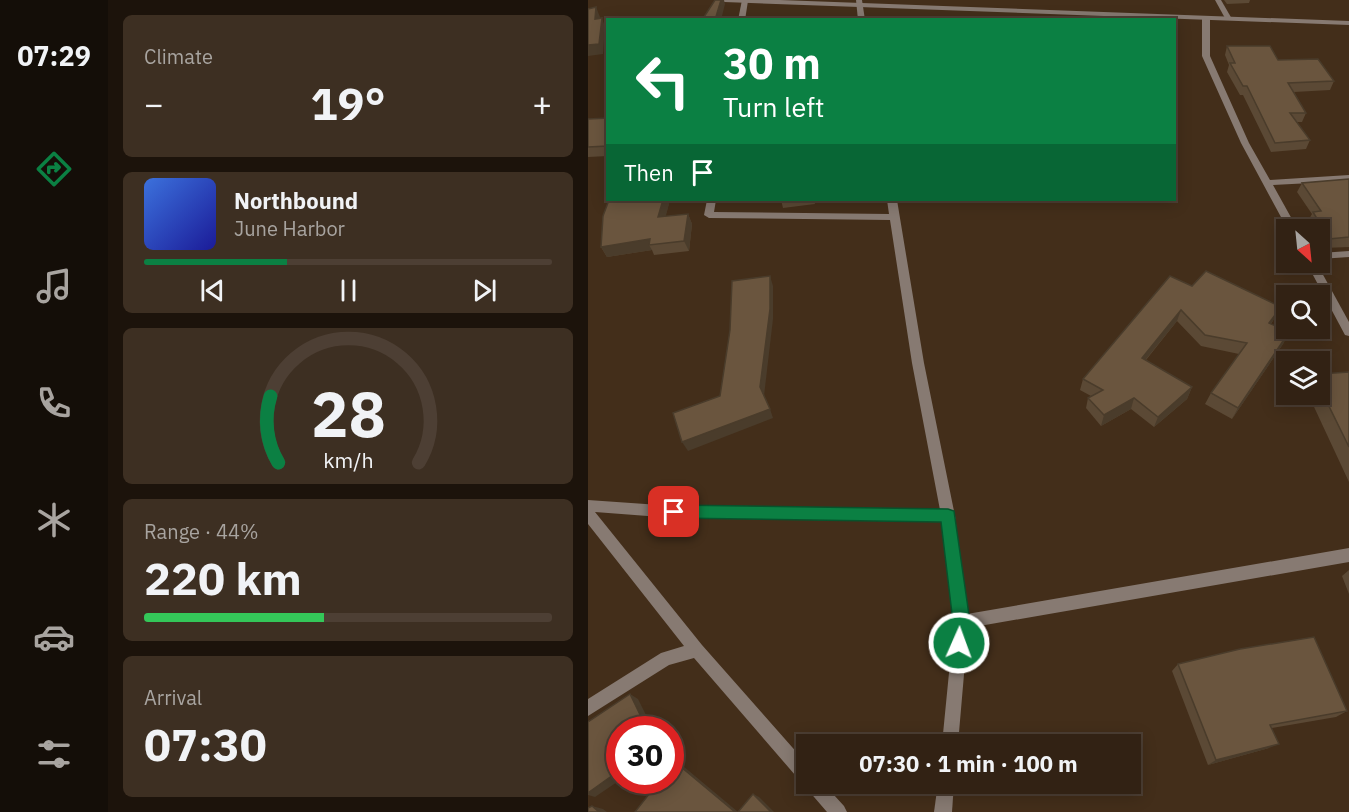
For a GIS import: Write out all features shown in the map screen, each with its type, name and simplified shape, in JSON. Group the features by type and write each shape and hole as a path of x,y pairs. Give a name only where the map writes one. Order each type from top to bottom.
{"street":[{"path":"724,0 859,3 1349,23"},
{"path":"1218,0 1228,19"},
{"path":"741,18 744,1"},
{"path":"859,3 862,18"},
{"path":"1206,18 1206,56 1245,143 1287,219"},
{"path":"1267,183 1349,178"},
{"path":"711,201 709,215 895,217"},
{"path":"892,201 918,363 948,516 961,622 951,734"},
{"path":"1330,255 1349,254"},
{"path":"1317,273 1349,332"},
{"path":"588,506 674,512 948,516"},
{"path":"588,514 697,650 796,764"},
{"path":"961,622 1349,555"},
{"path":"588,708 666,658 697,650"},
{"path":"821,794 837,812"},
{"path":"943,812 945,794"}],"building":[{"path":"715,0 721,0 716,18 703,18"},
{"path":"596,7 595,19 602,18 599,44 588,45 588,9"},
{"path":"1227,46 1270,46 1278,60 1318,59 1334,81 1288,83 1306,113 1290,113 1310,140 1275,143 1247,86 1243,86 1230,63 1235,63"},
{"path":"606,118 606,146 588,147 588,119"},
{"path":"1349,179 1349,237 1330,239 1330,219 1317,219 1313,212 1321,211 1302,183"},
{"path":"609,201 663,201 658,217 688,214 684,241 649,245 650,239 601,247 603,216"},
{"path":"1206,271 1276,305 1276,314 1269,323 1276,326 1276,339 1284,339 1238,408 1211,393 1247,343 1205,335 1181,310 1142,358 1192,387 1158,417 1134,398 1104,415 1088,398 1103,390 1083,379 1170,276 1192,286"},
{"path":"770,276 770,309 760,387 770,409 682,442 673,413 720,396 730,330 732,281"},
{"path":"1349,372 1349,447 1328,405 1330,373"},
{"path":"1314,637 1347,711 1270,725 1279,744 1216,760 1178,664 1240,649"},
{"path":"630,694 641,716 606,716 606,780 588,793 588,722"},
{"path":"684,770 735,812 635,812 649,794 684,794"},
{"path":"753,794 771,812 738,812"},
{"path":"592,806 599,812 588,812 588,808"}],"route":[{"path":"674,512 948,516 961,622 959,643"}]}
